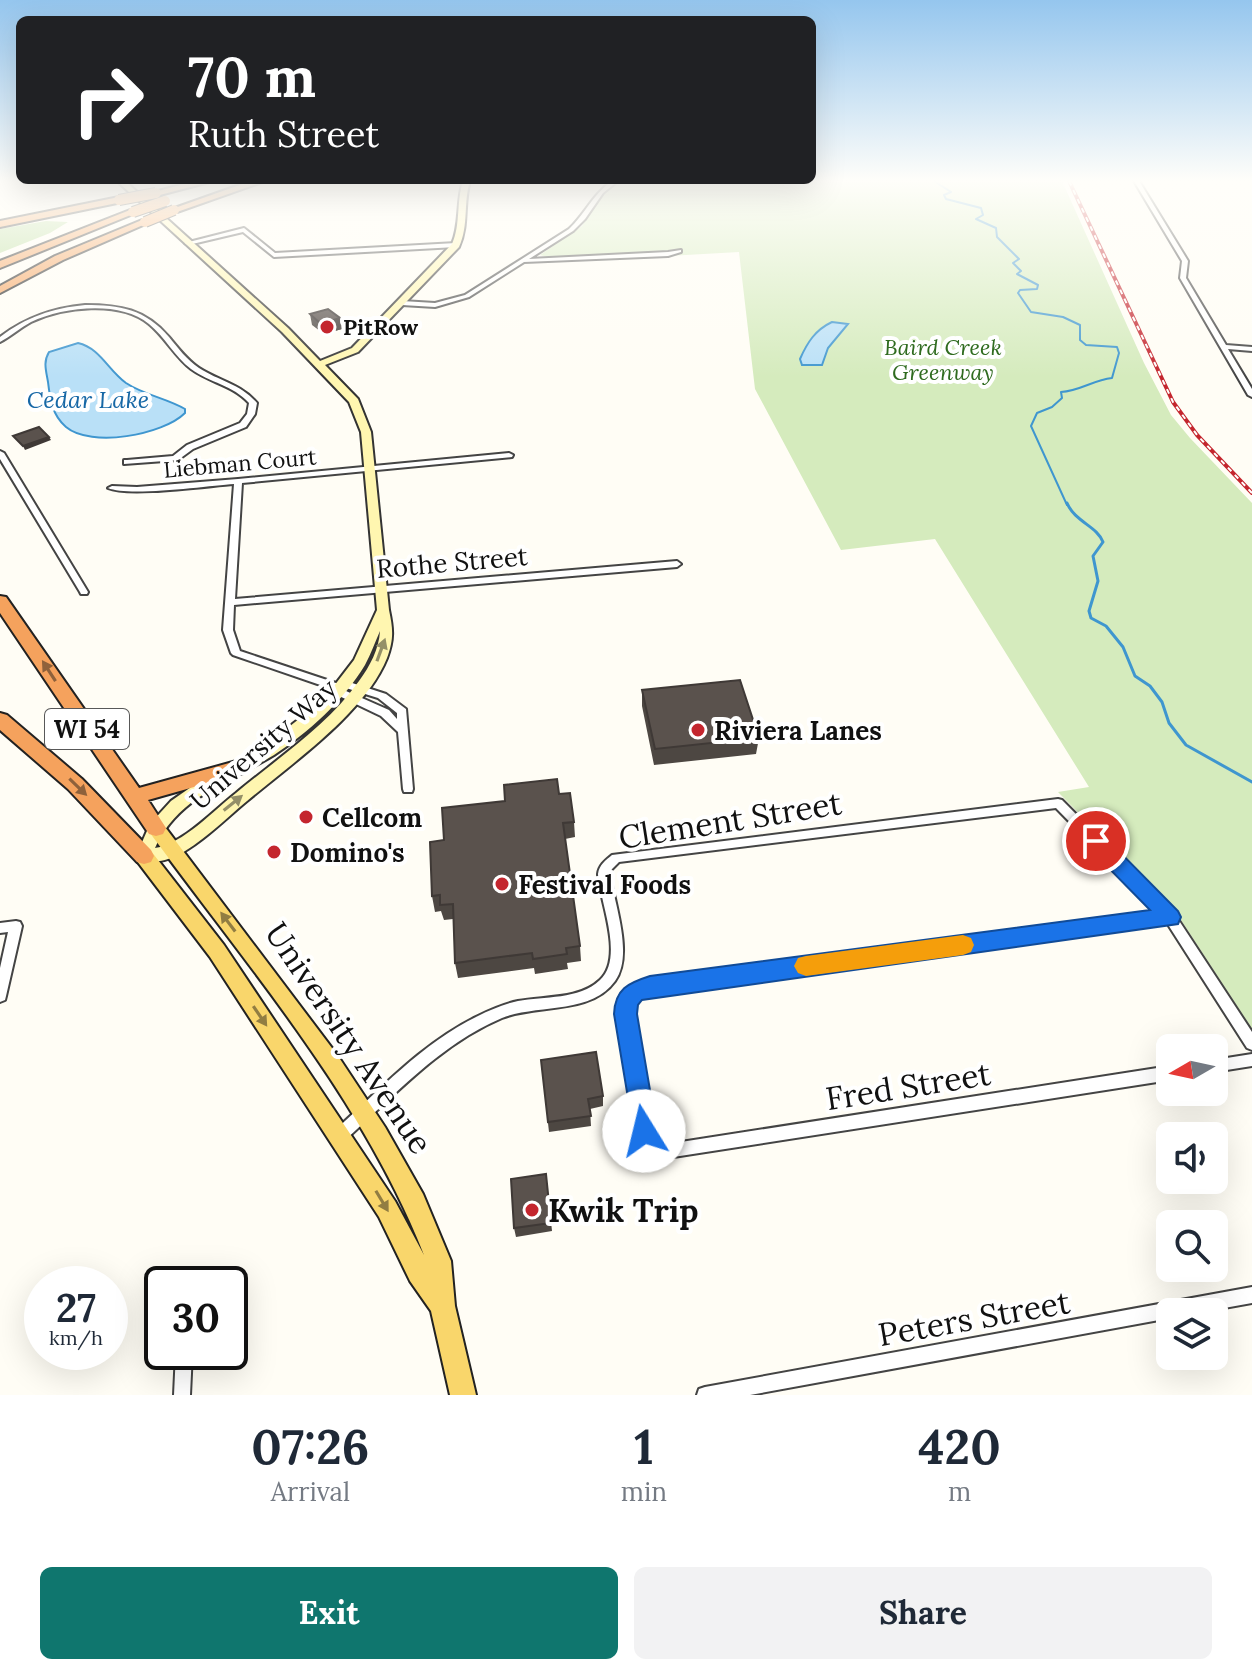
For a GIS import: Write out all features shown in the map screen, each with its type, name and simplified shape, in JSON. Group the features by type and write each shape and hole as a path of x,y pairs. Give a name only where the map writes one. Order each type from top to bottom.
{"highway":[{"path":"0,265 47,246"},
{"path":"0,281 84,246"},
{"path":"0,290 86,246"},
{"path":"0,588 12,615"},
{"name":"WI 54","path":"0,601 156,828"},
{"name":"WI 54","path":"0,720 75,784 144,856"},
{"path":"133,797 154,794 240,767"}],"main road":[{"path":"191,246 322,366 354,401 366,432 382,590"},
{"path":"322,366 364,351 381,325 455,246"},
{"name":"University Way","path":"144,856 156,828 169,812 194,792 296,732 376,664 386,636 387,618 383,610 382,590"},
{"name":"University Way","path":"144,856 172,851 310,741 348,690"},
{"name":"University Avenue","path":"156,828 274,985 403,1178 424,1222 443,1279 442,1306 463,1395"},
{"name":"University Avenue","path":"144,856 217,951 378,1195 423,1278 442,1306"}],"street":[{"path":"263,246 274,255 436,246"},
{"path":"402,303 428,305 456,301 546,246"},
{"path":"1176,246 1185,261 1183,278 1252,395"},
{"path":"524,261 679,251"},
{"path":"0,340 20,326 59,310 101,307 141,315 180,351 186,361 245,391 253,403 251,414 243,425 190,447 175,458 127,462"},
{"path":"1223,347 1252,349"},
{"path":"0,453 84,592"},
{"name":"Liebman Court","path":"112,488 238,481 509,455"},
{"path":"238,481 228,630 236,653 348,690 385,713 403,730 408,789"},
{"name":"Rothe Street","path":"231,602 677,564"},
{"name":"Clement Street","path":"339,1136 463,1029 514,1008 584,996 604,986 617,960 604,877 607,866 616,858 1058,803 1170,917"},
{"path":"1170,917 1252,1044"},
{"name":"Fred Street","path":"1156,1075 675,1151 655,1146 644,1131 626,1004 630,996 650,986 1170,917"},
{"path":"0,928 16,926 0,996"},
{"path":"1228,1064 1252,1060"},
{"name":"Peters Street","path":"705,1395 1252,1295"},
{"path":"182,1395 183,1370"}],"green space":[{"path":"0,246 17,246 0,253"},
{"name":"Baird Creek Greenway","path":"553,246 1091,246 1171,415 1252,503 1252,1029 1177,914 1058,792 1089,787 935,539 841,550 755,389 739,252 552,258 540,255"}],"water":[{"path":"832,322 848,324 828,348 822,365 802,365 800,359 809,342"},
{"name":"Cedar Lake","path":"78,343 98,354 126,383 178,405 185,409 185,413 161,427 127,436 92,437 66,427 52,406 47,356 49,352"}],"building":[{"path":"328,309 340,318 321,324 310,314"},
{"path":"39,427 49,437 23,446 13,436"},
{"name":"Riviera Lanes","path":"740,680 759,738 655,749 642,690"},
{"name":"Festival Foods","path":"557,779 559,794 570,793 574,822 563,823 580,946 566,948 567,954 533,959 532,953 455,963 453,904 440,905 440,895 432,896 430,842 444,840 442,808 505,801 504,785"},
{"name":"Kwik Trip","path":"596,1052 603,1096 588,1099 591,1116 548,1122 541,1060"},
{"name":"Kwik Trip","path":"546,1174 551,1223 514,1228 511,1179"}],"waterway":[{"path":"1006,246 1019,259 1013,263 1021,271 1017,274 1038,285 1037,289 1020,290 1018,293 1031,312 1063,317 1080,325 1080,340 1086,345 1117,347 1119,353 1112,378 1061,392 1062,398 1052,407 1037,413 1031,426 1067,505"},
{"path":"1067,503 1103,542 1093,556 1098,581 1089,611 1091,618 1106,626 1123,647 1135,676 1150,686 1162,702 1169,723 1186,745 1252,782"}],"railway":[{"path":"1100,246 1173,402 1197,435 1252,493"}],"slow traffic":[{"path":"806,966 963,945"}],"place":[{"name":"PitRow","path":"327,327"},
{"name":"Riviera Lanes","path":"698,730"},
{"name":"Cellcom","path":"306,817"},
{"name":"Domino's","path":"274,852"},
{"name":"Festival Foods","path":"502,884"},
{"name":"Kwik Trip","path":"532,1210"}],"route":[{"path":"644,1131 626,1014 626,1002 634,992 650,986 1170,917 1096,841"}]}
